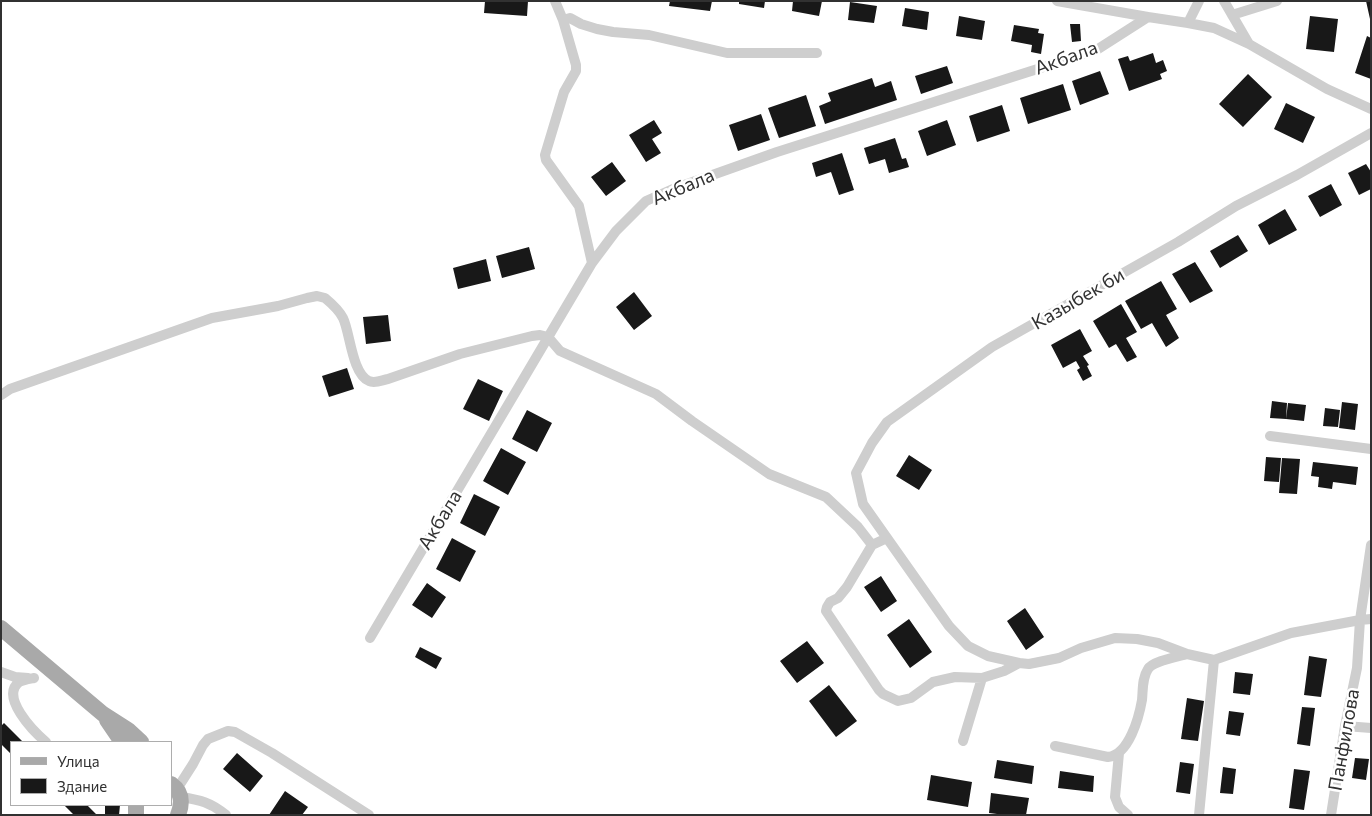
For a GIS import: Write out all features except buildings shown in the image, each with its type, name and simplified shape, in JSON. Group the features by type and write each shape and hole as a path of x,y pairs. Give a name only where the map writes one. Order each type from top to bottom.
{"main road":[{"path":"1,628 103,714 128,730 140,741"},
{"path":"103,714 121,741"},
{"path":"175,787 181,806 178,815"}],"street":[{"path":"555,1 563,20 576,71 564,92 545,155 546,160 579,206 592,263"},
{"path":"1057,1 1188,22 1214,28 1249,44 1328,89 1371,109"},
{"path":"1188,22 1199,1"},
{"path":"1224,1 1249,44"},
{"path":"1232,15 1277,1"},
{"name":"Акбала","path":"370,638 592,263 616,231 646,201 701,178 777,152 1098,49 1148,17"},
{"path":"563,20 570,18 597,29 649,35 727,53 817,52"},
{"name":"Казыбек би","path":"1018,663 988,656 968,646 949,626 863,504 856,473 872,443 887,422 992,347 1178,242 1236,206 1297,175 1371,133"},
{"path":"1,395 10,389 212,318 278,306 317,296 330,302 343,318 352,353 361,373 370,382 388,379 460,354 532,336 548,337 560,351 656,394 769,474 826,497 858,527 872,545"},
{"path":"1270,436 1371,449"},
{"path":"887,538 872,545 847,587 838,598 830,602 826,611 879,690 898,701 911,698 933,682 955,677 982,678 1004,671 1018,663 1029,664 1059,658 1081,648 1115,638 1158,643 1187,654 1214,660 1291,633 1366,620"},
{"name":"Панфилова","path":"1331,815 1366,620 1370,552"},
{"path":"1055,746 1108,757 1114,756 1126,744 1132,734 1142,700 1142,686 1147,670 1152,665 1187,654"},
{"path":"1199,815 1214,660"},
{"path":"45,741 21,721 8,701 14,685 20,681 34,678 47,667"},
{"path":"1,672 14,677 34,678"},
{"path":"963,741 982,678"},
{"path":"1346,726 1371,728"},
{"path":"226,815 211,804 175,787 193,764 208,739 228,731 235,732 272,753 369,815"},
{"path":"1118,753 1115,797 1119,807 1128,815"}]}
